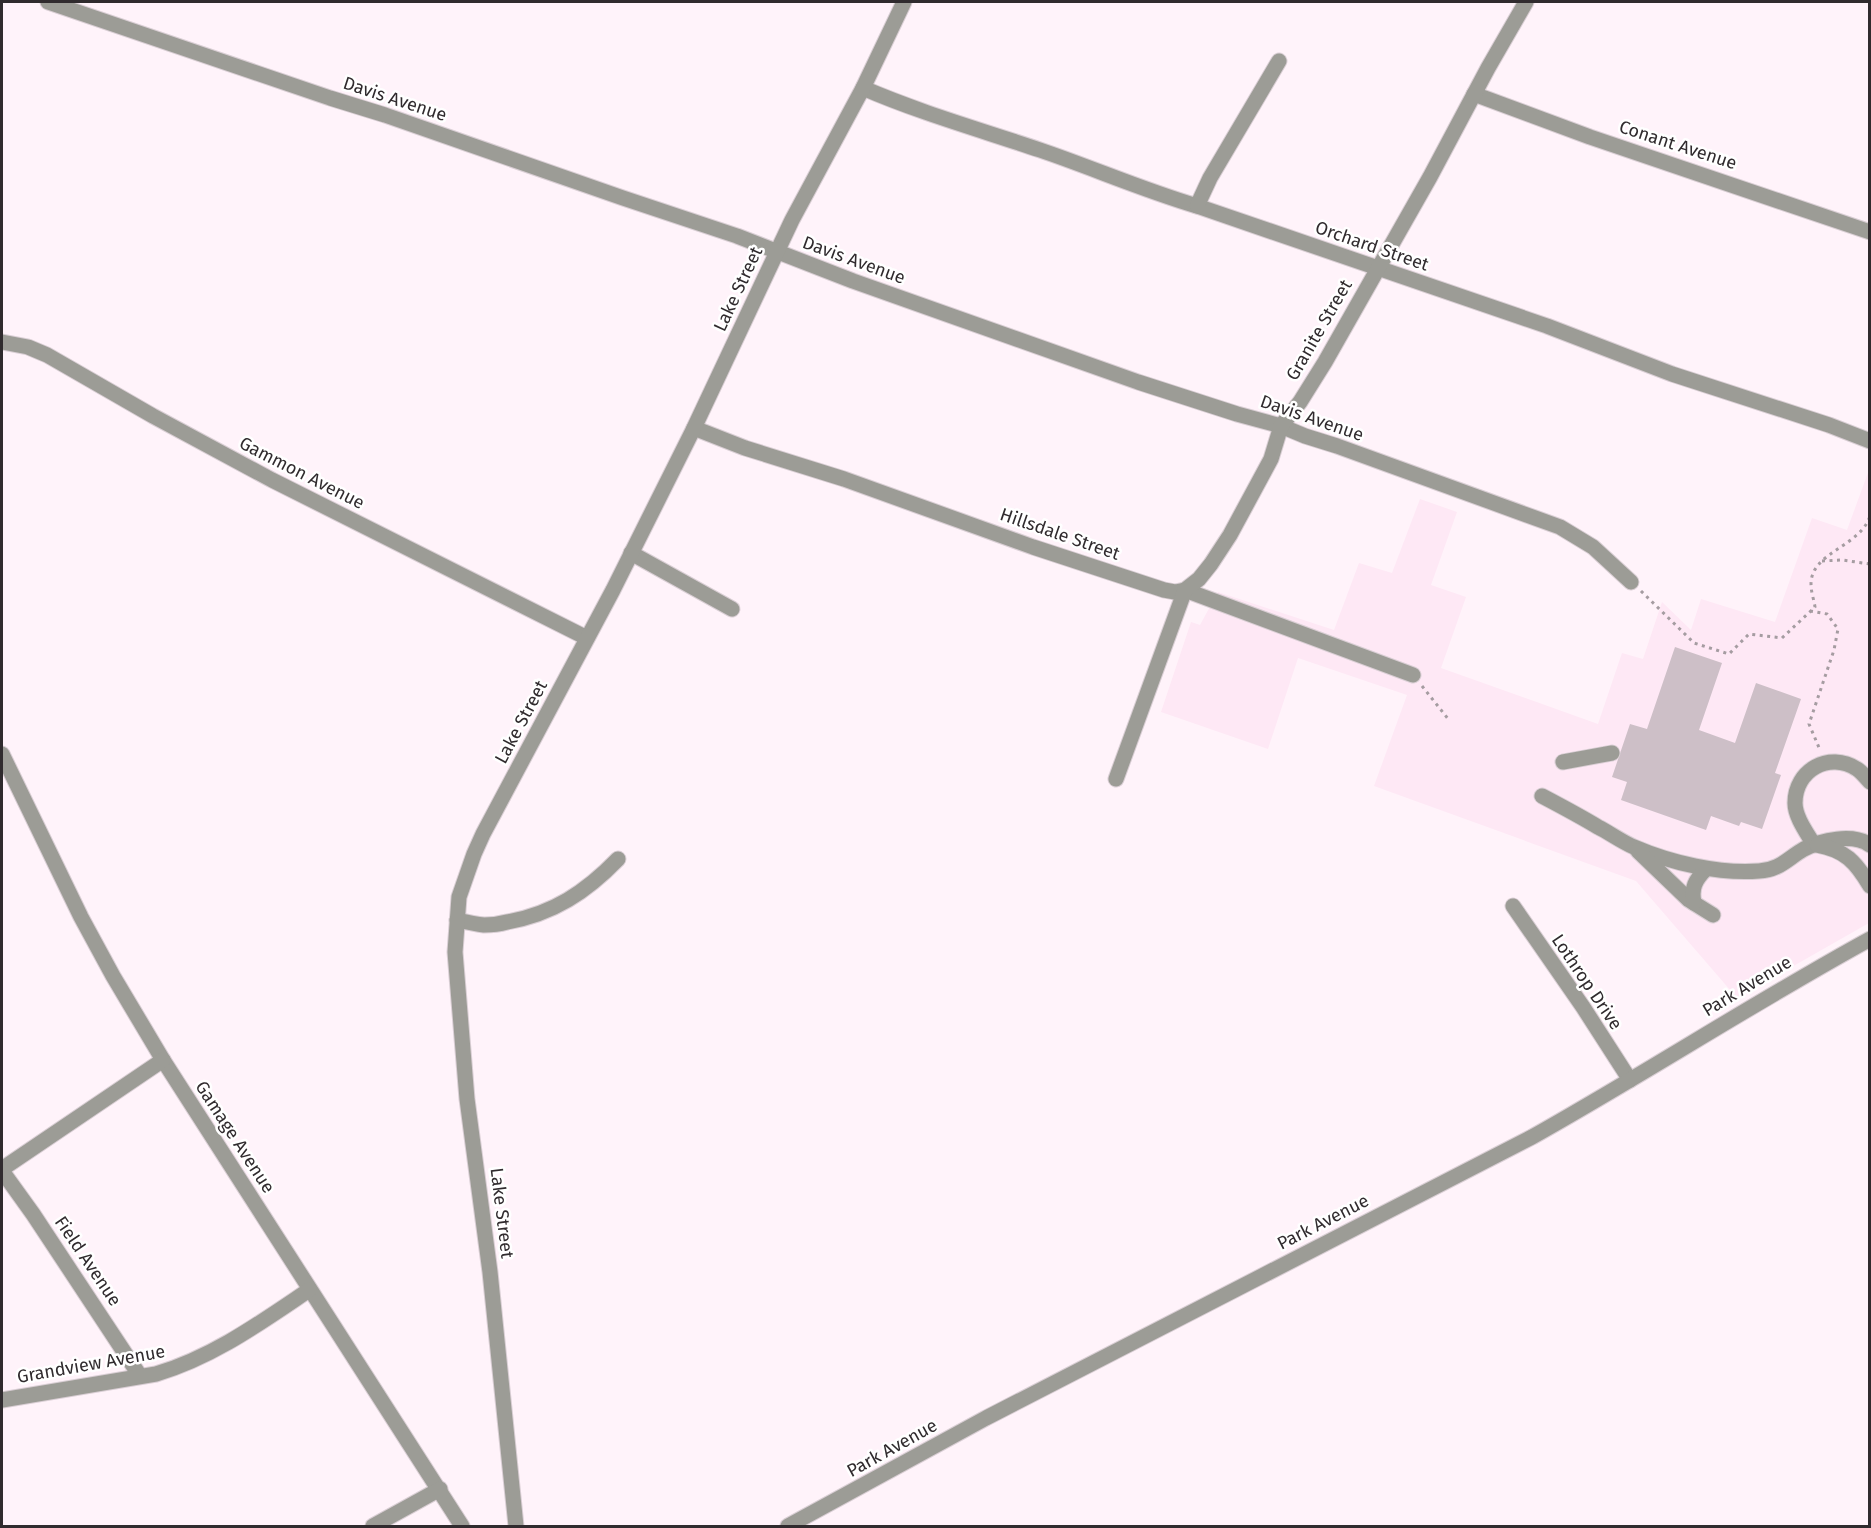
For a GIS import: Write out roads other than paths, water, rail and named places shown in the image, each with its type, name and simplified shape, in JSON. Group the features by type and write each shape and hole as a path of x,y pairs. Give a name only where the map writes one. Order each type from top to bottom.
{"street":[{"name":"Davis Avenue","path":"48,2 737,236 777,253 1138,382 1281,426 1560,526 1593,547 1631,582"},
{"name":"Lake Street","path":"516,1527 490,1272 465,1077 457,990 455,952 459,897 474,854 632,553 806,191 863,88 904,2"},
{"name":"Granite Street","path":"1116,779 1185,590 1190,588 1211,564 1230,535 1271,459 1281,426 1312,382 1430,177 1526,2"},
{"path":"1197,206 1210,178 1279,61"},
{"name":"Orchard Street","path":"863,88 940,118 1378,267 1547,326 1672,374 1828,425 1869,441"},
{"name":"Conant Avenue","path":"1474,94 1869,231"},
{"name":"Gammon Avenue","path":"2,342 28,347 46,356 272,480 587,638"},
{"name":"Hillsdale Street","path":"694,428 746,448 864,486 1164,590 1174,592 1185,590 1413,675"},
{"path":"632,553 732,609"},
{"path":"1563,762 1612,753"},
{"name":"Gamage Avenue","path":"2,754 81,917 113,976 163,1060 462,1527"},
{"path":"1869,782 1860,770 1844,762 1825,762 1809,771 1797,785 1794,805 1814,845 1831,848 1848,856 1869,886"},
{"path":"1542,796 1634,847 1706,869 1760,871 1777,867 1803,850 1822,842 1868,838"},
{"path":"1634,847 1694,903 1713,915"},
{"path":"457,920 492,925 522,920 545,912 563,904 603,875 618,859"},
{"path":"1694,903 1692,894 1695,880 1706,869"},
{"name":"Lothrop Drive","path":"1513,906 1630,1080"},
{"name":"Park Avenue","path":"788,1527 986,1418 1532,1137 1805,974 1869,939"},
{"path":"2,1170 163,1060"},
{"name":"Field Avenue","path":"2,1170 140,1376"},
{"name":"Grandview Avenue","path":"2,1400 156,1374 180,1367 220,1349 309,1290"},
{"path":"373,1527 440,1490"}]}
